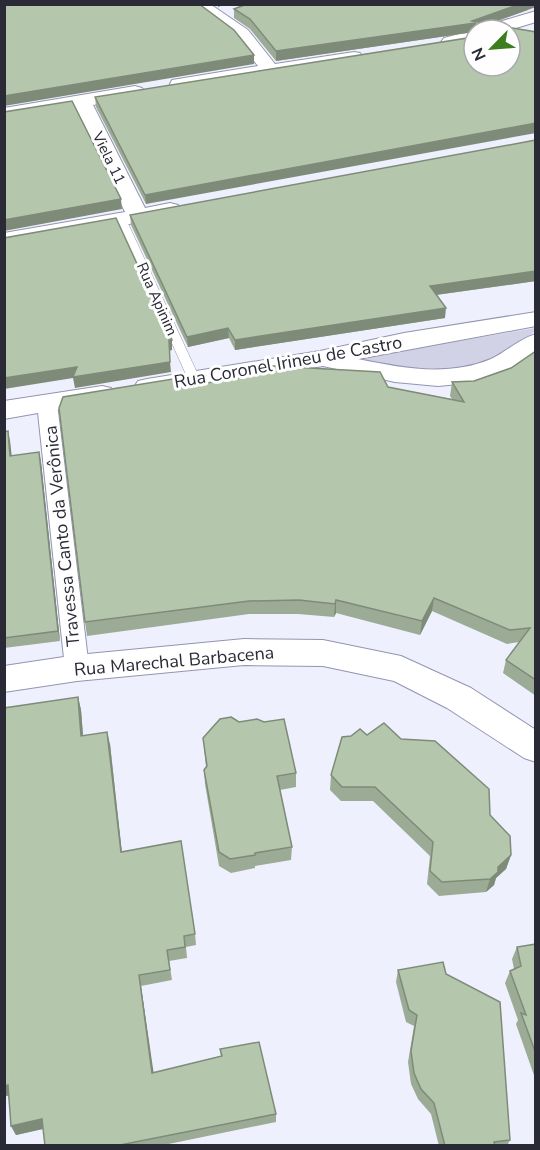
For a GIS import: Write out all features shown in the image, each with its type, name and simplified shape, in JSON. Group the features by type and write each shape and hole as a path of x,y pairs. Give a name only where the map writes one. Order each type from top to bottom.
{"street":[{"path":"198,4 242,34 270,69"},
{"path":"217,16 240,8"},
{"path":"429,45 462,40"},
{"path":"4,114 373,54"},
{"name":"Viela 11","path":"81,101 129,217"},
{"path":"4,240 185,207"},
{"name":"Rua Coronel Irineu de Castro","path":"4,410 320,359 404,341 536,319"},
{"path":"320,359 411,378 443,378 473,374 500,365 536,342"},
{"name":"Travessa Canto da Verônica","path":"47,403 77,668"},
{"name":"Rua Marechal Barbacena","path":"4,679 77,668 244,652 323,653 401,669 459,698 536,748"}],"lane":[{"name":"Rua Apinim","path":"129,217 194,379"}],"shaded area":[{"path":"535,328 535,331 511,349 488,361 467,368 425,371 349,359"}],"building":[{"path":"4,4 199,4 234,30 254,55 4,96"},
{"path":"247,4 520,4 480,18 462,18 462,25 276,51 250,19 234,9"},
{"path":"522,30 536,32 536,123 145,195 95,97 462,39 462,78 522,78"},
{"path":"72,101 121,199 4,220 4,112"},
{"path":"536,140 536,271 430,286 446,308 235,340 228,328 187,337 130,215"},
{"path":"116,218 172,340 169,340 170,362 73,377 77,367 4,378 4,238"},
{"path":"536,351 536,680 506,660 530,628 510,630 434,598 422,621 336,600 335,604 299,600 249,601 85,622 59,408 63,397 185,377 189,386 255,375 251,366 257,365 380,372 388,387 464,402 452,382 474,381 511,368"},
{"path":"8,431 10,456 39,452 58,631 4,638 4,432"},
{"path":"78,697 81,736 107,732 121,852 181,841 195,934 184,936 185,947 167,950 170,970 139,975 152,1073 222,1056 220,1049 259,1042 276,1114 115,1146 45,1146 42,1119 11,1126 8,1085 4,1086 4,708"},
{"path":"231,717 239,722 284,719 296,773 277,776 292,847 230,859 219,852 204,770 207,766 203,738 220,719"},
{"path":"384,723 401,739 435,741 489,789 490,815 510,836 511,855 498,867 498,872 490,879 442,882 430,871 433,842 375,787 342,787 331,775 342,737 351,736 360,729 367,735"},
{"path":"536,944 536,1054 521,1013 526,1015 510,971 521,966 517,947"},
{"path":"443,962 446,974 500,1002 510,1140 494,1142 495,1146 445,1146 434,1103 421,1089 414,1073 411,1051 417,1015 409,1010 398,970"}]}
